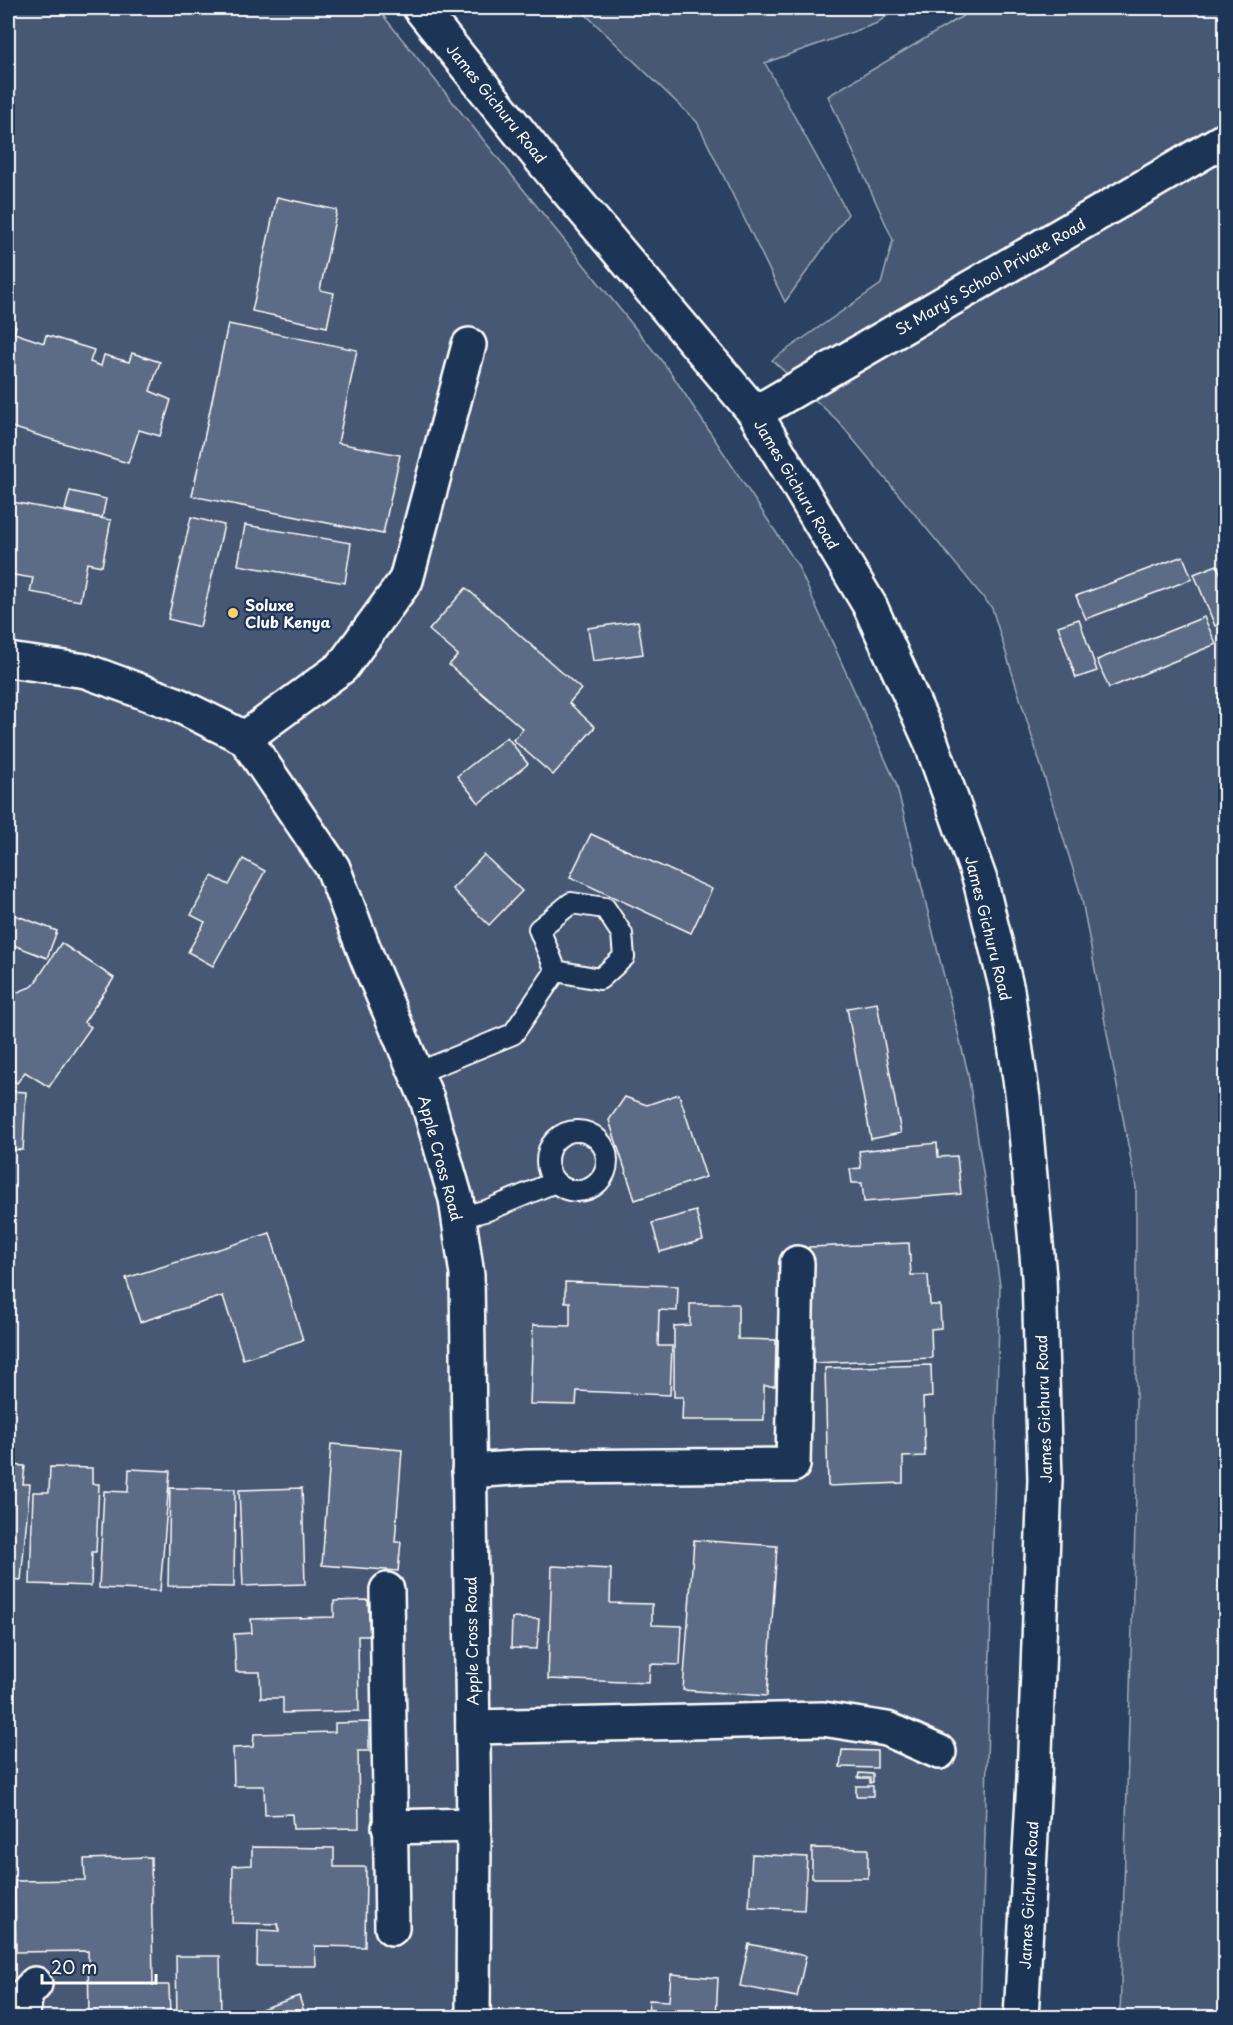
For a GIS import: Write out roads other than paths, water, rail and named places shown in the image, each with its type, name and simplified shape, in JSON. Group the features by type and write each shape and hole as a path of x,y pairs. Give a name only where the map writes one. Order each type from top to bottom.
{"street":[{"name":"James Gichuru Road","path":"420,8 540,158 755,413 870,606 931,742 980,880 1007,990 1023,1099 1039,1278 1045,1479 1034,1779 1021,2018"},
{"name":"St Mary's School Private Road","path":"755,413 1226,139"},
{"path":"245,738 342,666 406,580 469,345"},
{"name":"Apple Cross Road","path":"8,660 86,671 176,704 245,738 333,868 368,960 427,1099 456,1199 468,1275 474,1825 472,2018"},
{"path":"469,1470 528,1467 793,1465 797,1263"},
{"path":"387,1590 389,1827 393,1928"},
{"path":"472,1727 823,1719 887,1729 939,1752"},
{"path":"389,1827 474,1825"},
{"path":"22,2018 26,1994 35,1984"}],"lane":[{"path":"571,903 605,908 622,934 624,957 600,979 555,971 539,929 571,903"},
{"path":"417,1073 513,1034 555,971"},
{"path":"458,1218 488,1210 555,1182"}],"place":[{"name":"Soluxe Club Kenya","path":"233,613"}]}
